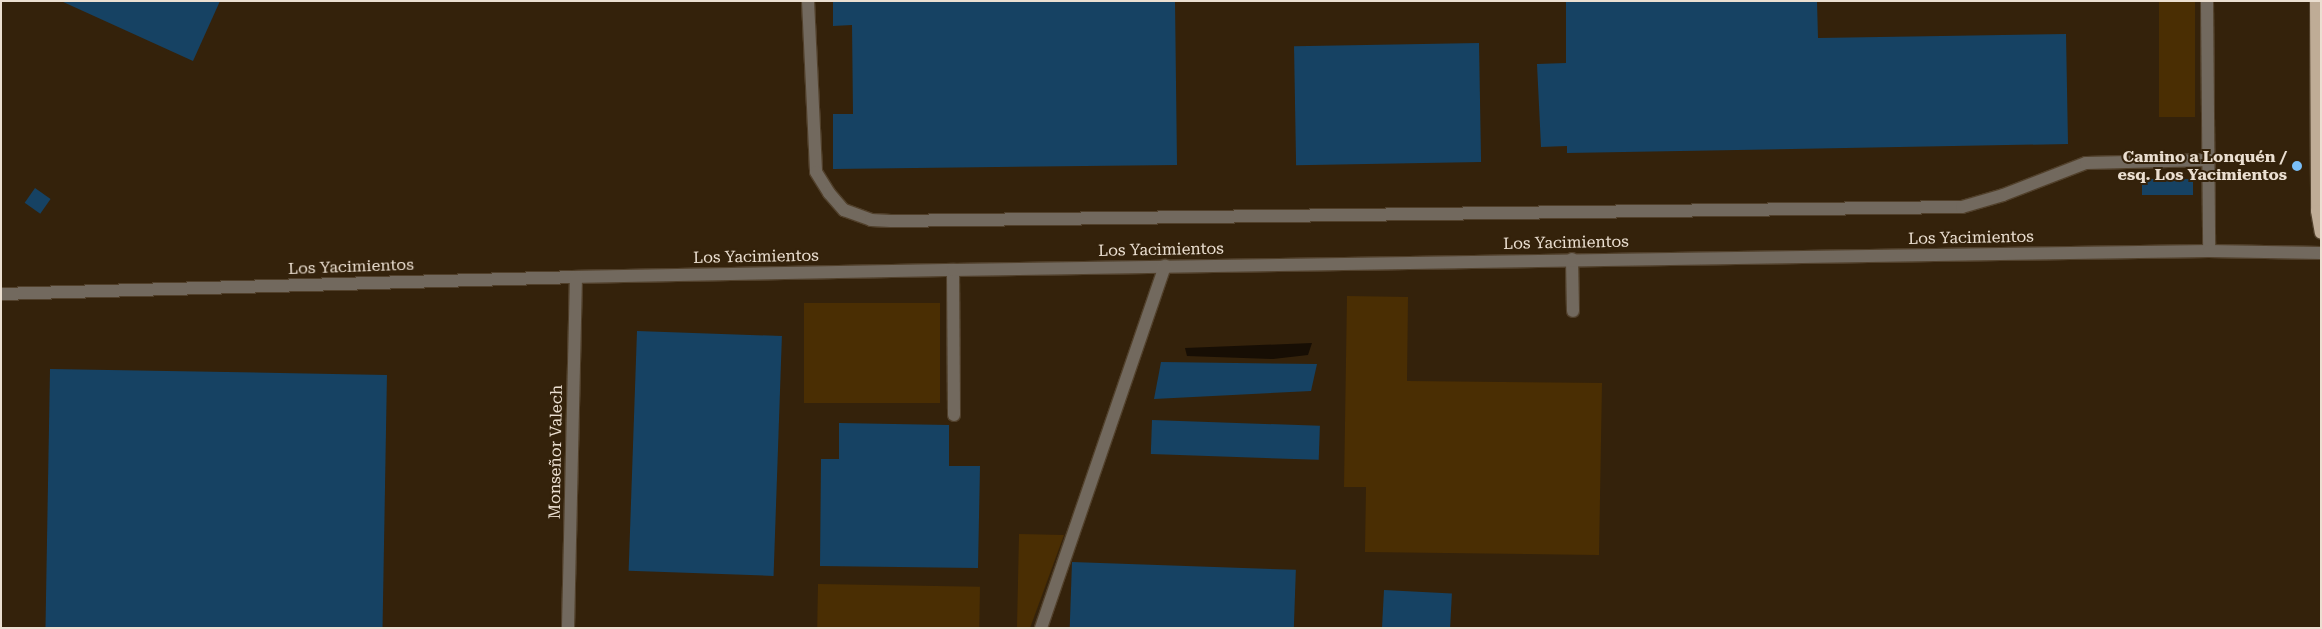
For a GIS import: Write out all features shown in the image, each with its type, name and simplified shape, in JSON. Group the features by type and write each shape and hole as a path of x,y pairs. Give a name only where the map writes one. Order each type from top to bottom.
{"main road":[{"path":"2316,1 2318,93 2316,211 2321,233"}],"street":[{"path":"808,1 816,172 829,193 844,210 871,220 1962,207 2003,195 2086,163 2210,160"},
{"path":"2207,1 2210,160 2209,251"},
{"name":"Los Yacimientos","path":"1,294 576,277 1165,266 2209,251 2321,253"},
{"path":"1572,259 1573,311"},
{"path":"1041,628 1165,266"},
{"path":"953,270 954,415"},
{"name":"Monseñor Valech","path":"568,628 576,277"}],"shaded area":[{"path":"2159,1 2195,1 2195,117 2159,117"},
{"path":"1347,296 1408,297 1407,381 1602,383 1599,555 1365,552 1366,487 1344,487"},
{"path":"804,303 940,303 940,403 804,403"},
{"path":"1312,343 1308,355 1273,359 1187,356 1185,348"},
{"path":"1019,534 1064,535 1030,628 1017,628"},
{"path":"818,584 980,587 979,628 817,628"}],"building":[{"path":"61,1 220,1 193,61"},
{"path":"833,1 1175,1 1177,165 833,169 833,114 853,114 852,25 833,26"},
{"path":"1566,1 1817,1 1818,38 2066,34 2068,144 1567,153 1567,146 1541,147 1537,64 1566,63"},
{"path":"1479,43 1481,162 1296,165 1294,46"},
{"path":"2142,179 2193,179 2193,195 2142,195"},
{"path":"35,188 51,199 40,214 25,203"},
{"path":"637,331 782,336 774,576 629,571"},
{"path":"1161,362 1317,364 1311,391 1154,399"},
{"path":"50,369 387,375 383,628 45,628"},
{"path":"1152,420 1320,426 1319,460 1151,454"},
{"path":"839,423 949,425 949,466 980,466 978,568 820,566 821,459 839,459"},
{"path":"1072,562 1296,570 1294,628 1070,628"},
{"path":"1384,590 1452,594 1450,628 1382,628"}],"place":[{"name":"Camino a Lonquén / esq. Los Yacimientos","path":"2297,166"}]}
